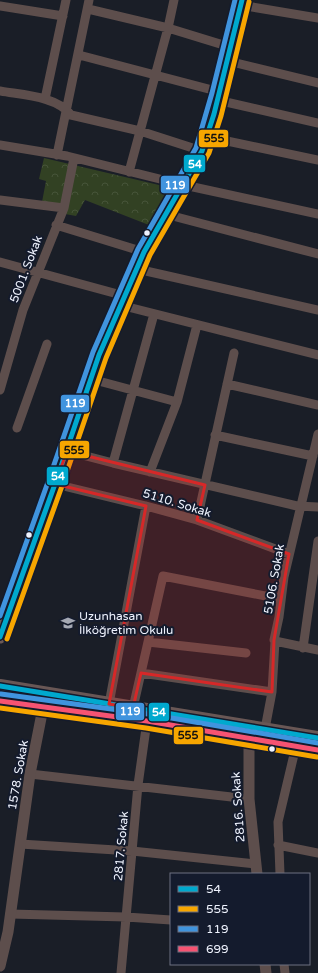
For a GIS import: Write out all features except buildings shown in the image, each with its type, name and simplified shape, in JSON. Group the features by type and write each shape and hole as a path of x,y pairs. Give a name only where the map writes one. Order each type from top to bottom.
{"main road":[{"path":"0,638 67,451 99,355 144,252 165,214 184,185 202,151 208,136 228,61 241,2"},
{"path":"0,686 265,729 318,750"},
{"path":"0,701 147,721 249,738 295,740 318,738"}],"street":[{"path":"45,99 66,0"},
{"path":"129,172 168,28 174,0"},
{"path":"241,2 318,18"},
{"path":"58,155 88,4 230,47"},
{"path":"0,6 63,16"},
{"path":"79,55 155,75 219,96 318,123"},
{"path":"228,61 318,83"},
{"path":"0,91 45,99 67,110 71,115 140,131 202,151"},
{"path":"208,136 318,160"},
{"path":"0,145 74,158 184,185 318,214"},
{"name":"5001. Sokak","path":"0,390 23,310 64,208 74,158"},
{"path":"0,200 64,208"},
{"path":"165,214 318,254"},
{"path":"56,226 144,252"},
{"path":"0,262 38,272 122,300 154,314 318,355"},
{"path":"137,268 318,310"},
{"path":"113,464 154,314"},
{"path":"150,472 177,402 197,325"},
{"path":"17,428 47,344"},
{"path":"197,520 234,354"},
{"path":"91,379 177,402"},
{"path":"227,384 318,405"},
{"name":"5106. Sokak","path":"265,729 272,692 274,640 279,617 284,577 318,434"},
{"path":"215,435 313,456"},
{"path":"67,451 113,464 297,506 318,506"},
{"name":"5110. Sokak","path":"55,484 197,520 289,554"},
{"path":"109,704 146,506"},
{"path":"303,648 318,542"},
{"path":"133,708 163,576 281,599"},
{"path":"148,642 246,653"},
{"path":"275,642 318,650"},
{"path":"141,673 272,692"},
{"name":"1578. Sokak","path":"0,966 10,914 30,774 43,708"},
{"name":"2817. Sokak","path":"121,973 138,785 147,721"},
{"name":"2816. Sokak","path":"249,738 249,799 257,869"},
{"path":"280,873 278,822 295,740"},
{"path":"30,774 138,785 249,799"},
{"path":"20,844 132,851 257,869"},
{"path":"278,845 318,853"},
{"path":"10,914 126,917 170,920"}],"highlighted area":[{"path":"67,451 205,485 197,520 289,554 274,640 272,692 141,673 133,708 109,704 146,506 55,484"}],"green space":[{"path":"44,158 176,189 154,227 85,200 76,216 65,214 42,202 46,181 39,179"}],"transit line":[{"name":"119","path":"0,616 93,352 138,249 196,148 212,93 235,0"},
{"name":"54","path":"0,637 55,484 99,355 144,252 202,151 214,114 242,0"},
{"name":"555","path":"7,639 106,358 150,255 209,153 221,116 249,2"},
{"name":"54","path":"0,686 318,738"},
{"name":"119","path":"1,694 148,714 318,743"},
{"name":"699","path":"0,701 147,721 318,750"},
{"name":"555","path":"0,708 146,728 317,757"}],"place":[{"name":"Uzunhasan İlköğretim Okulu","path":"68,623"}]}
